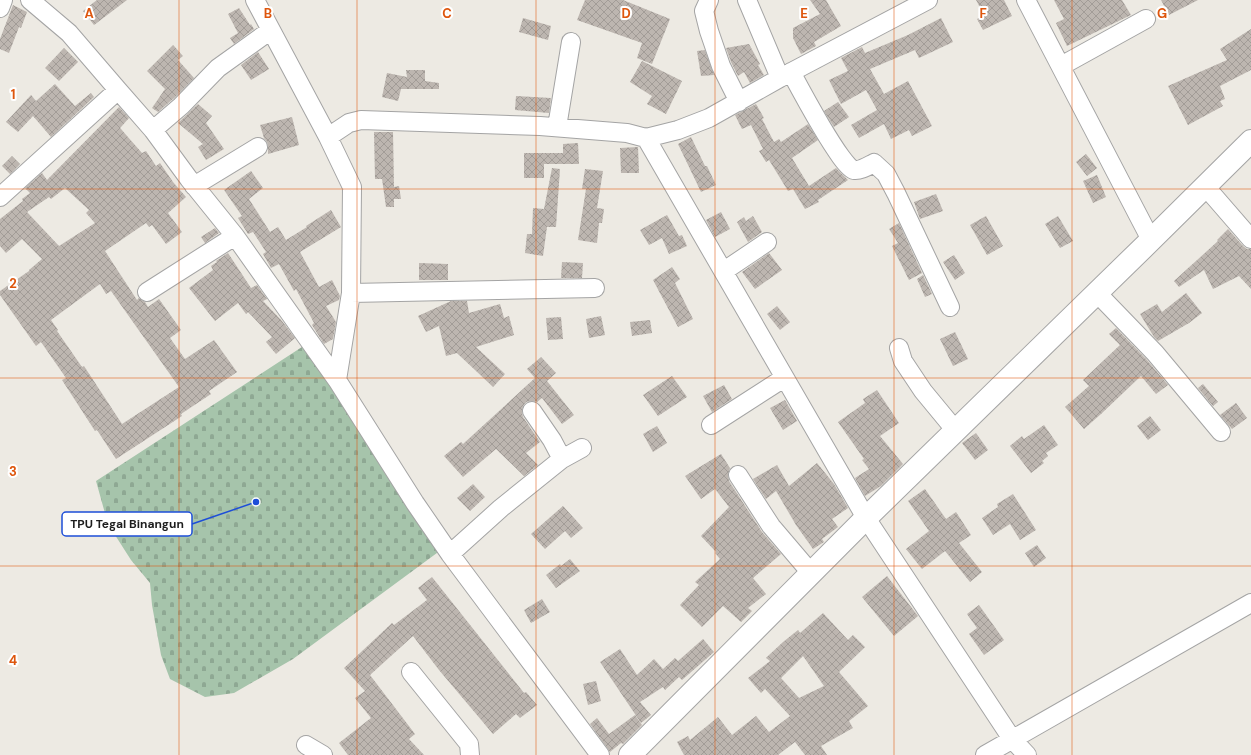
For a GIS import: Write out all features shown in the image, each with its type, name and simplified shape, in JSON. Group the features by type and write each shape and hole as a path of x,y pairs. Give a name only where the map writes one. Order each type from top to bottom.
{"street":[{"path":"0,8 3,0"},
{"path":"30,0 69,33 153,130 194,186 235,236 337,380 415,503 450,554 600,755"},
{"path":"254,0 328,137 352,187 351,294 337,380"},
{"path":"709,0 704,11 709,31 721,66 739,102"},
{"path":"747,0 786,75 848,167 854,170 874,163 886,174 950,307"},
{"path":"328,137 349,123 361,120 557,127 627,133 646,138 678,130 709,118 786,75 903,6 928,0"},
{"path":"1026,0 1152,240"},
{"path":"1061,66 1146,19"},
{"path":"153,130 181,106 218,68 271,30"},
{"path":"557,127 570,42"},
{"path":"0,197 118,90"},
{"path":"646,138 866,518 1012,739 1026,755"},
{"path":"630,755 866,518 1152,240 1251,141"},
{"path":"194,186 258,147"},
{"path":"1205,186 1251,239"},
{"path":"147,292 235,236"},
{"path":"724,271 767,242"},
{"path":"351,294 595,288"},
{"path":"1097,293 1155,353 1221,432"},
{"path":"899,348 903,361 923,391 956,431"},
{"path":"711,425 784,378"},
{"path":"532,411 552,440 562,459"},
{"path":"450,554 501,508 562,459 582,448"},
{"path":"738,475 770,526 811,573"},
{"path":"985,755 1251,603"},
{"path":"411,672 469,744 470,755"},
{"path":"306,744 323,755"}],"green space":[{"path":"305,345 441,550 293,659 234,693 205,697 170,679 161,655 152,605 150,583 131,560 108,524 96,481"}],"building":[{"path":"97,0 127,0 94,25 83,11"},
{"path":"585,0 623,0 670,19 652,64 637,58 642,43 577,20"},
{"path":"810,0 826,0 841,26 814,42 816,46 801,54 793,38 793,28 820,14"},
{"path":"976,0 1004,0 1012,16 983,30 977,19 984,15"},
{"path":"1054,0 1122,0 1131,15 1067,46 1056,23 1064,19"},
{"path":"1161,0 1198,0 1169,15"},
{"path":"13,5 27,12 21,28 19,27 9,53 0,49 0,39"},
{"path":"239,8 254,29 234,44 230,38 238,33 228,14"},
{"path":"523,18 551,26 548,40 519,32"},
{"path":"941,18 953,42 919,58 915,50 870,69 884,94 908,81 932,126 912,136 909,130 891,139 884,124 859,138 851,125 877,110 866,90 841,104 829,80 848,71 841,58 862,47 865,53 908,35"},
{"path":"1251,29 1251,70 1220,86 1225,99 1220,101 1223,106 1188,125 1168,86 1227,60 1220,49"},
{"path":"749,44 764,75 750,83 744,72 738,76 726,48"},
{"path":"173,45 183,56 178,60 194,78 158,112 152,108 165,89 147,71"},
{"path":"64,48 78,62 59,81 45,68"},
{"path":"705,50 714,75 701,76 697,51"},
{"path":"258,52 269,69 251,80 241,65"},
{"path":"642,61 682,81 666,114 647,104 652,96 630,82"},
{"path":"406,70 425,70 425,81 439,83 439,89 401,89 398,101 382,97 387,73 407,77"},
{"path":"55,84 75,106 91,93 94,97 51,137 33,116 18,132 6,122 31,95 36,101"},
{"path":"516,96 551,98 549,113 515,110"},
{"path":"838,102 849,117 834,127 824,111"},
{"path":"198,104 212,116 206,123 224,149 206,160 198,147 203,144 178,123"},
{"path":"756,104 764,118 762,119 774,142 779,139 781,142 808,124 818,140 792,158 809,186 836,168 848,180 818,200 819,202 805,209 793,189 788,191 769,160 766,162 759,151 763,149 751,125 742,129 735,115"},
{"path":"119,107 129,118 120,128 142,153 146,151 156,166 160,163 173,182 186,197 168,213 182,232 166,244 152,225 149,227 146,223 105,251 137,300 139,298 145,302 148,307 159,299 181,330 170,338 185,359 214,340 237,372 209,391 211,394 181,414 182,416 116,459 97,430 95,431 62,380 66,378 41,342 36,346 0,295 0,291 29,271 42,259 22,239 6,253 0,246 0,219 23,201 22,199 30,193 25,188 42,173 47,180","holes":["65,188 89,210 86,213 95,223 59,246 27,212 49,197 51,199","100,284 106,294 111,291 179,387 122,424 84,366 82,367 51,320"]},
{"path":"292,117 299,145 268,154 267,142 264,138 260,125"},
{"path":"374,132 393,132 394,187 399,186 401,199 394,199 394,207 386,207 382,179 375,179"},
{"path":"691,137 716,185 701,192 678,144"},
{"path":"578,143 579,164 544,164 544,178 524,178 524,153 563,153 563,144"},
{"path":"638,147 639,173 621,173 620,148"},
{"path":"1086,154 1097,168 1087,176 1076,162"},
{"path":"12,156 20,164 10,174 2,166"},
{"path":"552,168 560,169 556,227 547,227 543,256 525,253 527,234 532,234 533,208 544,209"},
{"path":"585,169 603,171 597,208 604,209 602,223 599,223 597,243 578,240 586,189 582,189"},
{"path":"251,171 263,188 249,199 270,232 278,227 286,240 331,210 341,227 300,252 319,287 332,280 340,296 339,300 326,306 336,322 333,339 324,344 312,325 314,323 296,289 294,291 279,264 271,268 263,254 266,252 253,232 248,234 238,218 242,216 224,190"},
{"path":"1097,175 1106,197 1093,203 1083,181"},
{"path":"936,194 943,211 920,219 914,202"},
{"path":"721,212 730,229 715,237 706,220"},
{"path":"667,215 679,236 682,235 687,246 669,254 662,238 649,245 640,230"},
{"path":"753,216 762,232 748,242 737,222 744,217 746,221"},
{"path":"986,216 1003,246 987,255 970,225"},
{"path":"1058,216 1073,241 1060,248 1045,224"},
{"path":"899,223 922,273 909,280 892,246 898,243 889,229"},
{"path":"215,228 219,233 205,243 201,237"},
{"path":"1228,229 1243,246 1247,249 1251,249 1251,289 1239,276 1213,289 1204,270 1179,287 1174,281 1218,241 1217,240"},
{"path":"228,253 251,288 257,285 267,299 263,301 282,321 295,338 276,354 266,342 272,337 248,312 246,314 238,303 215,321 189,288 213,270 211,266"},
{"path":"769,253 782,270 755,289 742,272"},
{"path":"954,255 965,273 955,280 943,262"},
{"path":"562,262 583,263 582,278 561,278"},
{"path":"419,263 448,264 448,280 419,280"},
{"path":"672,267 680,279 675,283 693,319 678,327 653,280"},
{"path":"923,275 932,294 925,297 917,279"},
{"path":"1186,293 1202,313 1189,323 1158,341 1140,314 1157,304 1162,312"},
{"path":"451,301 467,301 469,313 500,304 504,318 509,316 514,335 476,347 505,374 493,387 457,353 446,356 439,326 426,332 418,316"},
{"path":"777,306 790,322 780,330 767,314"},
{"path":"601,316 605,335 589,338 586,319"},
{"path":"561,317 563,339 548,340 546,318"},
{"path":"650,320 652,333 632,336 630,322"},
{"path":"1116,328 1147,360 1168,385 1156,394 1141,376 1084,429 1065,407 1089,386 1083,380 1120,345 1109,334"},
{"path":"955,332 968,359 953,366 940,339"},
{"path":"541,357 556,373 547,381 574,415 562,424 542,398 537,402 526,402 523,406 523,417 540,442 526,453 538,465 524,476 496,449 463,477 444,456 461,442 463,444 535,378 527,369"},
{"path":"672,376 687,397 658,416 643,395"},
{"path":"1203,384 1218,402 1213,406 1198,388"},
{"path":"724,385 732,399 712,412 703,396"},
{"path":"877,390 899,423 880,436 903,464 881,486 865,496 855,478 869,469 862,460 864,459 838,422 865,403 863,399"},
{"path":"785,400 797,421 783,430 770,408"},
{"path":"1236,403 1247,418 1232,429 1220,415"},
{"path":"1150,416 1161,430 1148,440 1137,426"},
{"path":"1044,425 1058,445 1046,453 1048,456 1042,461 1044,463 1031,473 1010,446 1022,436 1024,439"},
{"path":"657,426 667,443 653,452 643,434"},
{"path":"976,433 988,450 975,460 962,443"},
{"path":"721,454 730,468 728,475 729,481 762,532 781,554 753,578 766,594 748,608 752,611 741,622 723,606 702,627 680,605 699,585 695,582 720,559 715,553 716,552 701,536 729,507 715,489 701,499 685,476"},
{"path":"817,463 834,484 848,508 832,519 838,527 822,539 824,542 813,549 796,525 776,491 766,499 753,479 777,465 789,486"},
{"path":"473,484 485,497 470,511 457,498"},
{"path":"925,489 946,519 956,512 971,535 959,543 982,572 970,582 945,551 922,569 906,549 929,531 908,501"},
{"path":"1013,494 1036,530 1020,540 1010,524 993,535 982,518 998,507 997,504"},
{"path":"563,506 583,528 571,538 565,531 545,549 531,534"},
{"path":"1037,545 1046,558 1034,567 1025,553"},
{"path":"570,559 580,571 556,588 546,575 560,564 561,566"},
{"path":"887,576 918,616 894,636 862,597"},
{"path":"432,577 524,693 526,692 537,705 520,718 516,714 493,734 439,670 413,636 370,675 415,734 409,739 424,755 348,755 339,743 371,718 355,698 365,691 344,668 392,623 394,625 427,600 418,588"},
{"path":"542,599 550,612 531,623 524,610"},
{"path":"979,605 1004,640 984,655 969,634 977,628 967,614"},
{"path":"823,613 848,640 853,635 865,647 839,672 868,706 849,721 853,728 821,746 827,755 805,755 795,742 778,755 684,755 677,742 688,736 690,740 718,717 732,735 756,716 769,732 790,716 765,689 761,693 748,678 770,661 766,658 783,642 798,630 800,633","holes":["803,656 824,686 799,698 781,678"]},
{"path":"703,639 714,652 682,680 679,677 665,690 663,687 640,702 651,715 641,723 600,662 620,649 637,675 654,659 663,669 675,658 678,661"},
{"path":"596,681 601,701 588,705 583,684"},
{"path":"635,715 642,725 623,744 621,743 610,752 590,724 597,718 609,734"}],"place":[{"name":"TPU Tegal Binangun","path":"256,502"}]}
